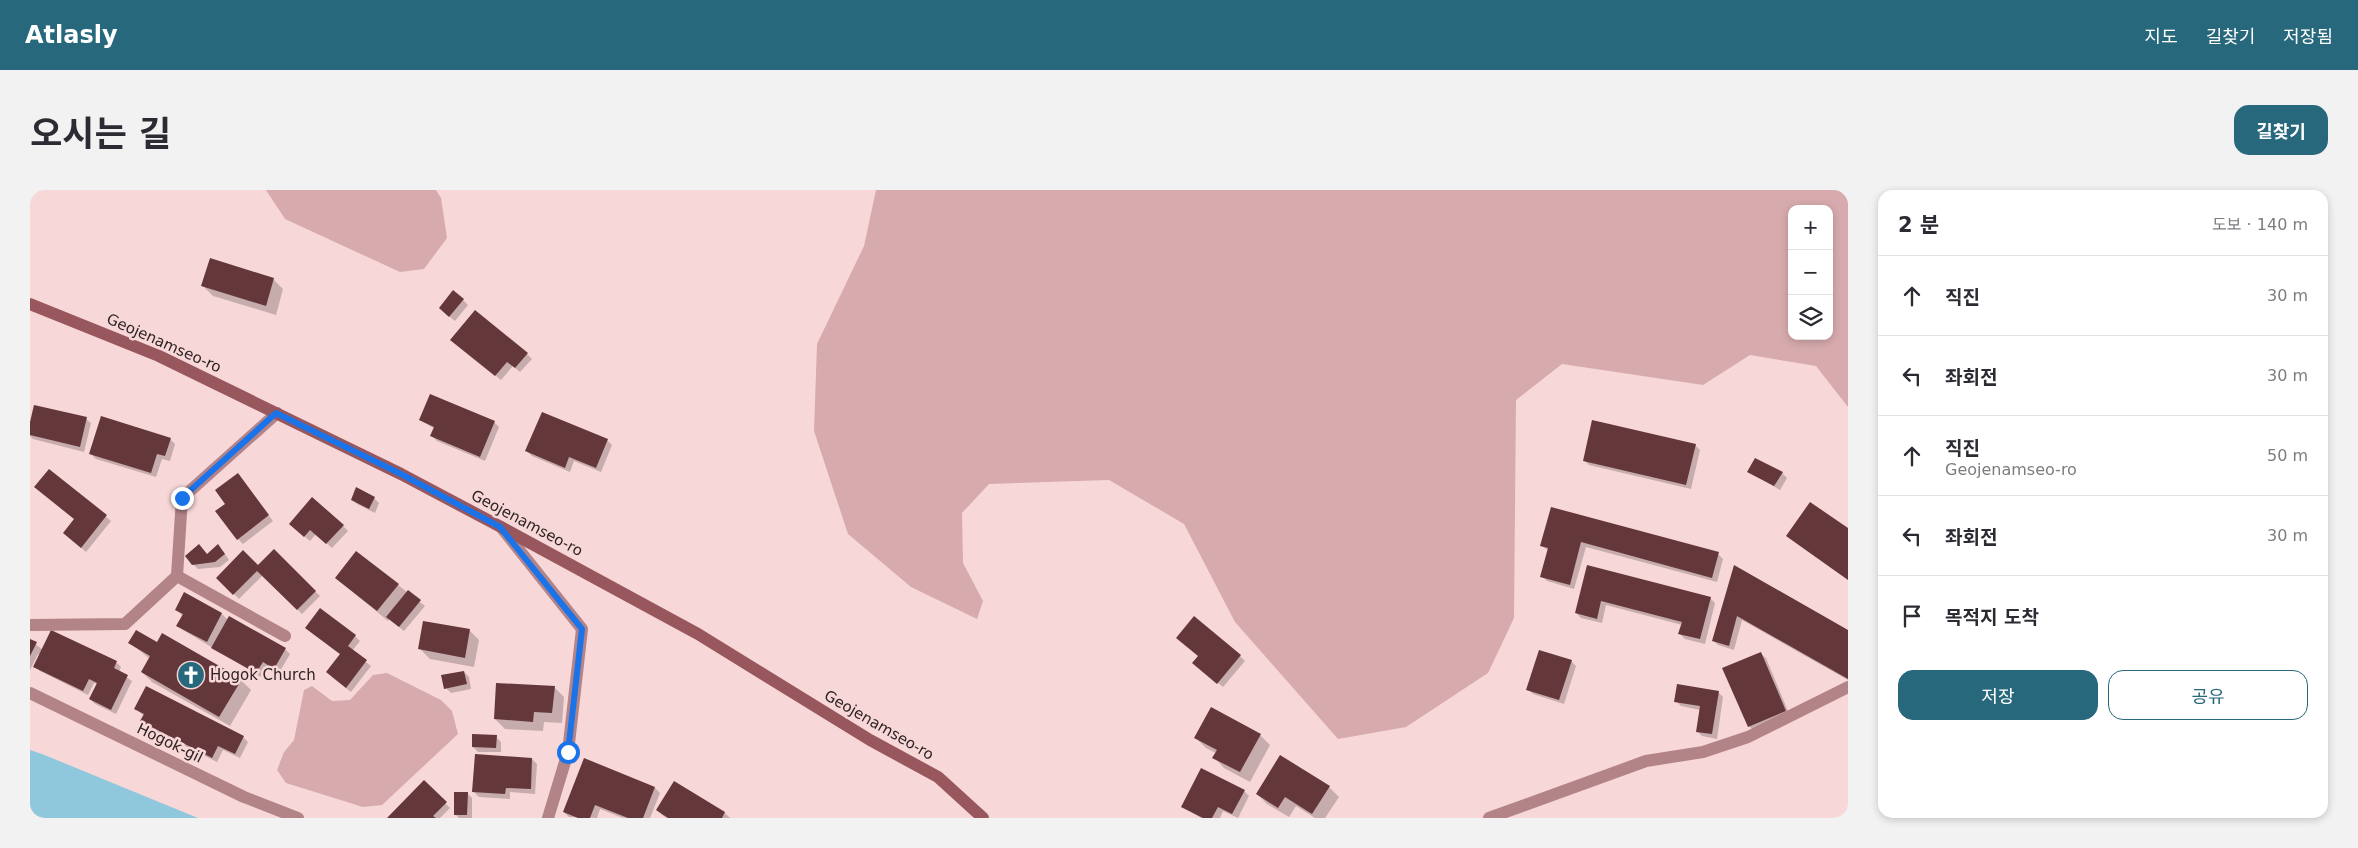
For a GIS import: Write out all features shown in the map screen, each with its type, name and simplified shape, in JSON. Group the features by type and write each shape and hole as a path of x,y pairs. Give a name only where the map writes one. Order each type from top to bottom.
{"main road":[{"name":"Geojenamseo-ro","path":"30,304 159,356 401,474 500,527 698,634 870,740 938,778 983,818"}],"street":[{"path":"30,625 125,624 177,576 182,498 276,413"},
{"path":"500,527 582,629 568,752 548,818"},
{"path":"177,576 285,636"},
{"path":"1489,818 1646,761 1703,752 1748,737 1848,687"},
{"name":"Hogok-gil","path":"30,693 244,797 298,818"}],"shaded area":[{"path":"266,190 436,190 441,198 447,238 424,269 400,272 285,219"},
{"path":"876,190 1848,190 1848,407 1816,366 1750,355 1703,385 1562,364 1516,400 1514,618 1488,673 1406,727 1338,739 1235,622 1184,524 1109,480 989,484 962,513 963,563 983,601 977,619 911,587 848,534 814,431 817,344 864,246"},
{"path":"387,673 441,700 452,711 458,734 382,805 363,807 286,783 277,770 284,752 294,740 304,690 312,686 332,701 350,700 373,675"}],"water":[{"path":"30,750 42,754 198,818 30,818"}],"building":[{"path":"210,258 274,278 266,306 201,286"},
{"path":"453,290 464,299 449,317 439,308"},
{"path":"475,310 528,353 515,368 507,362 495,376 450,340"},
{"path":"430,394 495,421 480,457 430,436 434,427 419,420"},
{"path":"34,405 87,417 80,447 30,435 30,422"},
{"path":"542,412 608,439 596,468 569,457 565,468 525,451"},
{"path":"101,416 171,438 165,456 157,454 151,473 89,454"},
{"path":"1592,420 1696,444 1686,485 1583,461"},
{"path":"1755,458 1783,472 1774,486 1747,472"},
{"path":"49,469 107,515 81,548 63,533 74,519 34,487"},
{"path":"238,473 269,515 237,540 215,511 225,504 215,490"},
{"path":"356,487 375,497 369,509 351,500"},
{"path":"312,497 344,525 326,544 310,530 304,537 289,524"},
{"path":"1810,502 1848,528 1848,580 1786,536"},
{"path":"1551,507 1719,552 1712,578 1581,542 1570,585 1540,577 1548,548 1540,546"},
{"path":"199,544 207,554 218,544 225,554 215,562 192,565 185,556"},
{"path":"274,549 316,591 297,610 257,571 233,595 216,578 243,550 258,565"},
{"path":"356,551 399,584 377,611 335,578"},
{"path":"1587,565 1711,597 1700,639 1678,634 1682,622 1601,601 1597,619 1575,613"},
{"path":"1734,565 1848,630 1848,679 1737,616 1729,646 1712,641"},
{"path":"408,590 421,600 399,627 386,617"},
{"path":"184,592 222,613 207,642 176,626 183,614 175,610"},
{"path":"320,608 356,635 348,646 367,660 346,688 326,672 340,654 305,628"},
{"path":"229,616 286,648 274,669 263,662 256,673 211,648"},
{"path":"1194,616 1241,655 1217,684 1192,663 1198,656 1176,638"},
{"path":"423,621 470,629 465,658 418,649"},
{"path":"51,630 117,661 114,668 128,675 111,710 89,699 97,683 89,679 83,691 33,667"},
{"name":"Hogok Church","path":"136,630 157,642 162,633 242,679 219,717 141,672 150,656 128,643"},
{"path":"30,639 37,642 30,656"},
{"path":"1539,650 1572,660 1559,700 1526,690"},
{"path":"1761,652 1786,711 1748,727 1722,668"},
{"path":"464,671 467,684 444,689 441,675"},
{"path":"496,683 555,686 552,713 534,712 533,722 494,719"},
{"path":"1677,684 1719,691 1712,734 1696,732 1700,706 1674,702"},
{"path":"146,686 244,736 235,754 218,746 212,758 140,721 144,714 134,709"},
{"path":"1211,707 1261,734 1240,772 1212,758 1217,750 1194,738"},
{"path":"472,734 497,735 496,748 472,747"},
{"path":"475,754 532,758 531,789 506,788 505,794 472,792"},
{"path":"1280,755 1330,786 1312,814 1285,797 1278,808 1256,794"},
{"path":"584,758 655,787 643,818 628,818 595,805 590,818 578,818 563,812"},
{"path":"1201,768 1245,790 1232,814 1218,807 1212,818 1203,818 1181,807"},
{"path":"424,780 447,802 433,816 436,818 387,818"},
{"path":"674,781 725,812 722,818 668,818 656,810"},
{"path":"454,792 468,792 467,815 454,815"}],"place":[{"name":"Hogok Church","path":"191,675"}],"route":[{"path":"182,498 276,413 401,474 500,527 582,629 568,752"}]}
